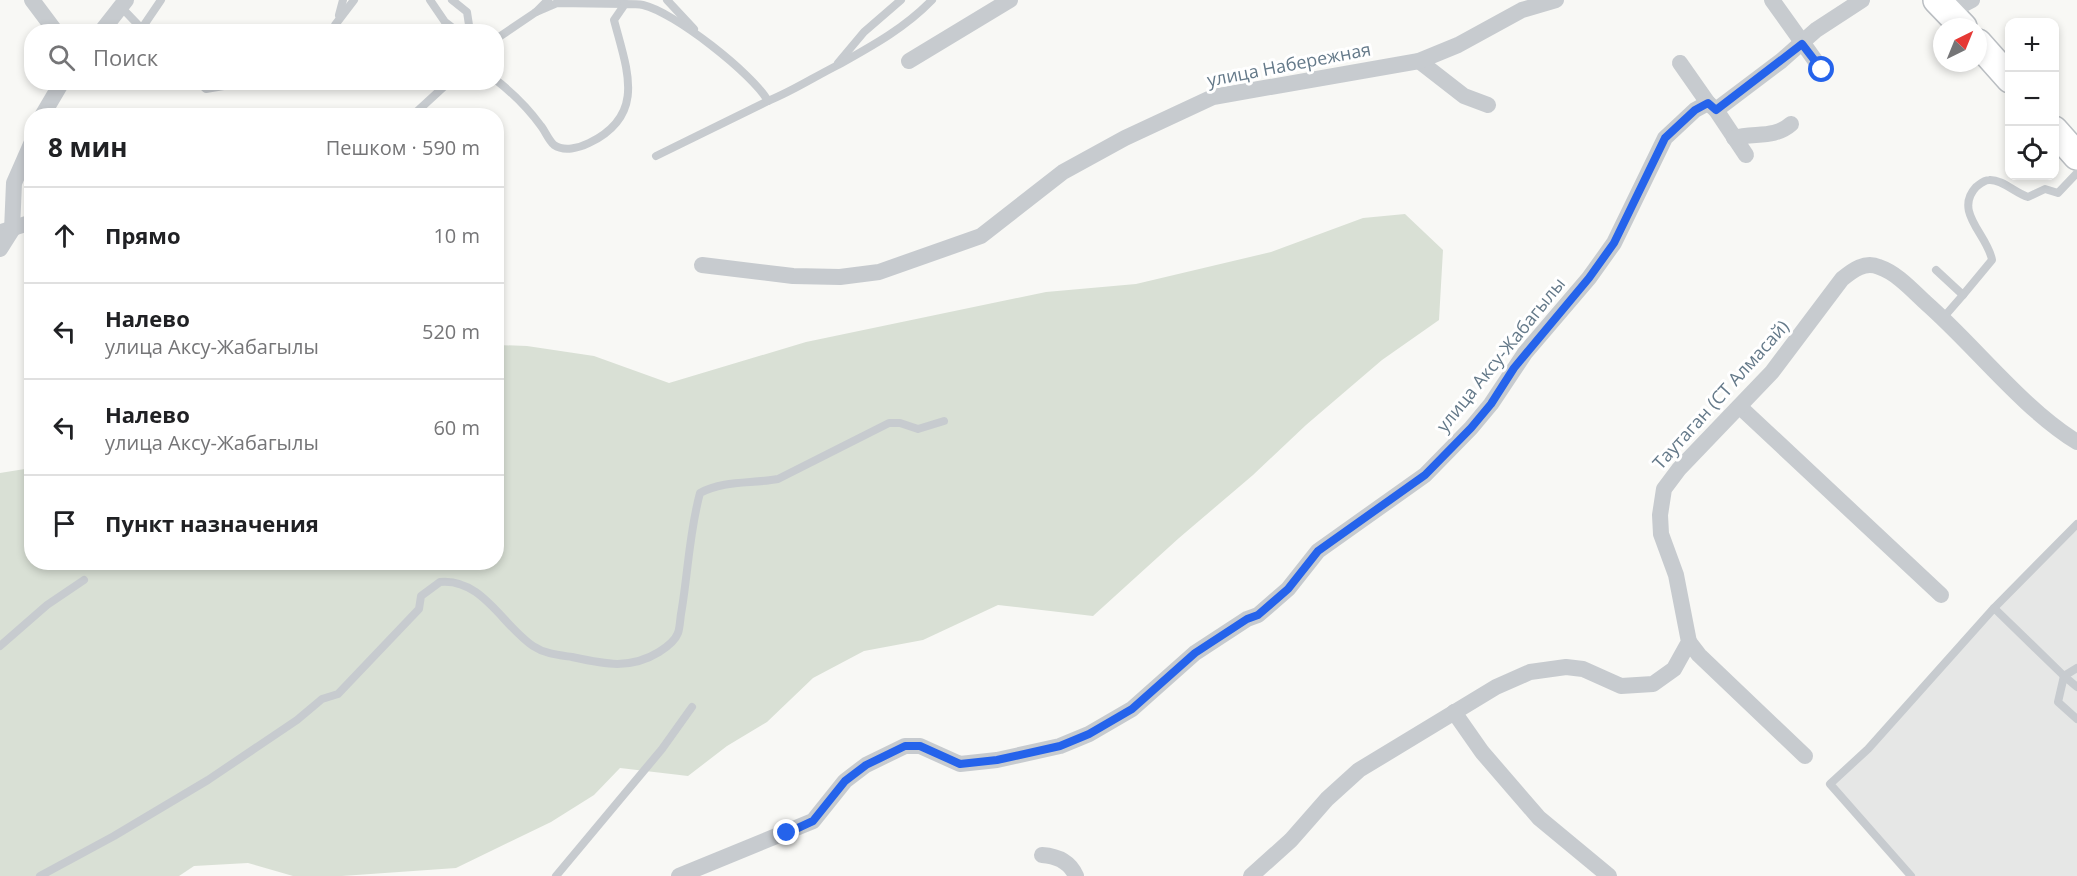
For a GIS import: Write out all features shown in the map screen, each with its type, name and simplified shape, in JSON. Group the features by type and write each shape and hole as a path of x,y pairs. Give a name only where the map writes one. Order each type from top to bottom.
{"main road":[{"path":"1987,53 2005,73"},
{"path":"2059,135 2077,156"}],"street":[{"path":"32,0 50,24"},
{"path":"909,61 1010,0"},
{"name":"улица Набережная","path":"702,265 794,276 840,277 879,272 981,236 1063,171 1125,138 1213,97 1419,61 1458,45 1522,10 1556,0"},
{"path":"1772,0 1822,70"},
{"name":"улица Аксу-Жабагылы","path":"679,876 813,821 852,776 866,765 905,746 920,746 960,764 997,760 1060,746 1089,734 1132,709 1195,653 1247,619 1258,615 1288,589 1318,551 1425,475 1471,428 1491,404 1514,368 1589,278 1614,243 1665,138 1695,110 1712,107 1802,44 1816,30 1862,0"},
{"path":"107,24 124,3"},
{"path":"1419,61 1464,96 1488,105"},
{"path":"1680,63 1746,155"},
{"path":"47,108 57,90"},
{"path":"1734,138 1783,132 1791,124"},
{"path":"0,249 6,231 7,183 24,155"},
{"path":"6,231 24,225"},
{"name":"Таутаган (СТ Алмасай)","path":"1689,642 1676,575 1661,534 1660,515 1664,489 1679,469 1772,372 1842,279 1865,265 1877,266 1894,274 1943,318 2044,418 2077,442"},
{"path":"1740,407 1941,595"},
{"path":"1251,876 1292,840 1327,799 1359,770 1496,687 1530,672 1547,668 1583,669 1621,686 1653,684 1674,669 1689,642 1699,655 1805,756"},
{"path":"1454,712 1482,752 1539,818 1609,876"},
{"path":"1042,855 1062,861 1073,869 1076,876"}],"lane":[{"path":"147,24 161,0"},
{"path":"338,22 342,0"},
{"path":"338,22 354,0"},
{"path":"430,0 448,24"},
{"path":"452,0 467,12 469,24"},
{"path":"536,12 548,0"},
{"path":"667,0 709,44"},
{"path":"837,65 864,32 901,0"},
{"path":"656,156 790,92 871,47 906,24 932,0"},
{"path":"124,3 139,24"},
{"path":"504,34 536,12 557,3 645,5 675,20 709,44 761,88 768,101"},
{"path":"504,86 516,96 554,145 571,149 605,136 622,118 630,91 627,68 614,20 625,4"},
{"path":"421,108 440,90"},
{"path":"1943,318 1992,260 1990,248 1969,217 1969,197 1974,189 1982,182 1989,180 2004,184 2015,193 2028,197 2045,189 2058,193 2077,173"},
{"path":"1936,270 1963,295"},
{"path":"40,876 114,836 207,780 297,720 322,699 338,694 419,609 421,596 440,582 464,583 534,647 549,654 608,665 645,661 669,646 678,633 687,587 694,513 700,493 716,485 778,479 889,423 900,423 918,429 944,421"},
{"path":"1911,876 1830,784 1868,749 1994,608 2077,524"},
{"path":"0,646 48,605 84,580"},
{"path":"1994,608 2077,687"},
{"path":"2077,668 2064,676 2058,702 2077,719"},
{"path":"556,876 662,749 692,707"}],"shaded area":[{"path":"1405,214 1443,250 1439,320 1382,360 1306,425 1253,475 1093,616 998,605 923,640 864,651 813,678 767,722 727,746 688,776 620,768 594,795 551,822 456,868 342,876 293,876 248,863 194,866 179,876 0,876 0,473 24,469 24,570 504,570 504,345 527,346 594,356 669,383 806,342 1046,292 1136,284 1271,252 1363,218"},
{"path":"2077,524 2077,876 1911,876 1830,784"}],"route":[{"path":"787,833 813,821 845,781 866,765 886,753 905,746 920,746 960,764 997,760 1060,746 1089,734 1132,709 1195,653 1247,619 1258,615 1288,589 1318,551 1374,508 1410,487 1425,475 1471,428 1491,404 1514,368 1589,278 1614,243 1657,153 1665,138 1675,127 1695,110 1708,103 1716,110 1802,44 1822,70"}]}
